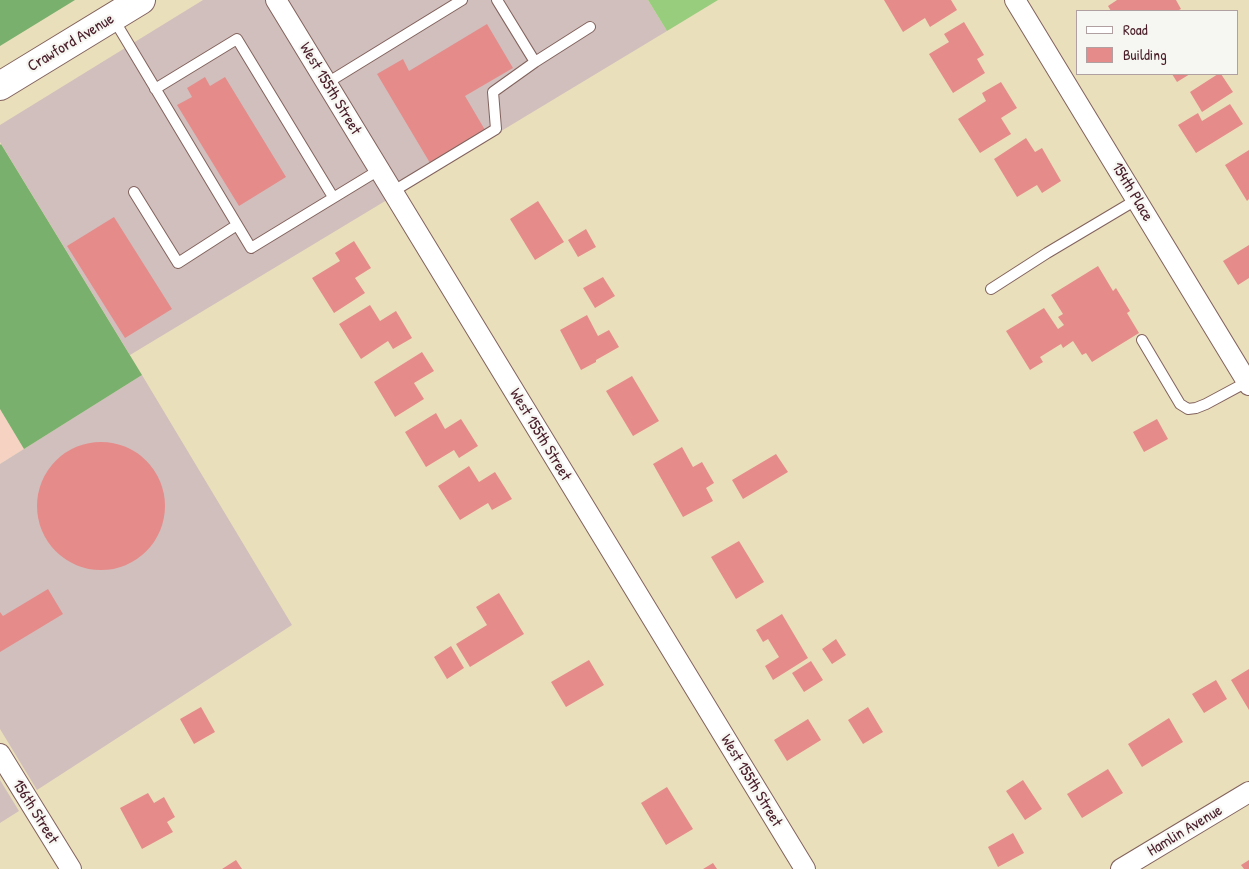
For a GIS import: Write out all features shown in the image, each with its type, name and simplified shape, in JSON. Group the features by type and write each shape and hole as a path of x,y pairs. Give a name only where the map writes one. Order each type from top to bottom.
{"main road":[{"name":"Crawford Avenue","path":"0,86 141,0"}],"street":[{"name":"West 155th Street","path":"276,0 804,869"},
{"name":"154th Place","path":"1015,0 1248,383"},
{"name":"156th Street","path":"0,754 71,869"},
{"name":"Hamlin Avenue","path":"1121,869 1249,792"}],"lane":[{"path":"327,83 462,0"},
{"path":"497,0 535,62"},
{"path":"112,18 251,248 379,170"},
{"path":"392,192 496,130 493,92 535,62 590,27"},
{"path":"155,89 238,39 333,197"},
{"path":"134,192 178,263 237,225"},
{"path":"991,289 1136,200"},
{"path":"1142,340 1180,404 1188,409 1206,404 1248,383"}],"shaded area":[{"path":"203,0 648,0 667,31 130,355 0,142 0,125"},
{"path":"142,375 292,625 37,790 0,729 0,464"},
{"path":"0,409 24,449 0,464"},
{"path":"0,780 19,811 0,823"}],"green space":[{"path":"0,0 75,0 0,46"},
{"path":"648,0 718,0 667,31"},
{"path":"1,144 142,375 24,449 0,409"}],"building":[{"path":"884,0 951,0 957,10 930,27 925,18 903,32"},
{"path":"1117,0 1176,0 1181,9 1110,10 1108,6"},
{"path":"964,22 984,55 977,59 985,73 953,93 929,54 949,42 944,34"},
{"path":"487,24 513,68 465,96 485,130 430,163 377,74 403,59 409,71"},
{"path":"1173,75 1188,75 1177,82"},
{"path":"1216,75 1222,75 1233,92 1202,112 1190,92"},
{"path":"205,77 210,86 225,77 286,177 239,206 177,105 192,97 187,88"},
{"path":"1001,82 1017,108 1001,118 1011,134 980,153 958,119 986,101 982,93"},
{"path":"1230,104 1243,124 1196,153 1178,125 1198,113 1202,121"},
{"path":"1026,138 1035,152 1042,148 1061,181 1042,193 1037,185 1017,197 994,159"},
{"path":"1249,150 1249,199 1247,201 1225,165"},
{"path":"538,201 564,242 535,260 510,219"},
{"path":"114,217 172,309 125,338 67,246"},
{"path":"586,229 596,247 578,257 568,240"},
{"path":"354,241 371,268 355,278 365,293 334,313 312,278 340,261 335,253"},
{"path":"1249,245 1249,278 1238,285 1223,261"},
{"path":"1098,266 1113,291 1116,288 1130,311 1127,313 1139,333 1092,362 1086,353 1082,355 1073,341 1063,348 1061,344 1040,357 1043,362 1030,370 1006,331 1044,308 1058,329 1064,325 1058,317 1063,314 1051,295"},
{"path":"603,277 615,296 595,308 583,288"},
{"path":"370,305 380,321 396,311 412,338 393,349 388,341 361,359 339,324"},
{"path":"587,315 598,336 609,330 619,347 581,370 560,330"},
{"path":"422,352 434,371 414,383 424,399 395,417 374,382"},
{"path":"632,376 659,421 633,436 606,391"},
{"path":"436,413 445,429 461,419 478,446 459,458 454,450 426,467 405,432"},
{"path":"1157,419 1168,439 1144,452 1133,432"},
{"path":"101,442 126,447 146,461 160,481 165,506 160,531 146,551 126,565 101,570 76,565 56,551 42,531 37,506 42,481 56,461 76,447"},
{"path":"682,447 693,467 702,462 714,483 706,488 713,501 683,517 653,464"},
{"path":"776,454 788,472 743,499 732,480"},
{"path":"469,466 479,482 495,472 512,499 492,510 488,503 460,520 438,486"},
{"path":"739,541 764,582 736,599 711,557"},
{"path":"48,589 63,614 0,652 0,612 3,616"},
{"path":"499,593 524,634 470,667 456,644 487,625 476,607"},
{"path":"782,614 808,658 773,680 765,666 779,657 768,639 763,642 756,630"},
{"path":"836,639 846,655 832,664 822,649"},
{"path":"451,646 464,668 447,679 434,657"},
{"path":"589,660 604,685 566,707 551,682"},
{"path":"811,661 823,680 804,692 792,673"},
{"path":"1249,669 1249,710 1231,680"},
{"path":"1216,680 1227,699 1204,713 1192,694"},
{"path":"201,707 215,732 194,744 180,719"},
{"path":"868,707 883,732 863,744 848,720"},
{"path":"1169,718 1183,742 1142,767 1128,744"},
{"path":"808,719 821,740 787,761 774,740"},
{"path":"1108,769 1123,793 1082,818 1067,794"},
{"path":"1023,780 1042,809 1025,820 1006,791"},
{"path":"667,787 693,829 666,845 641,803"},
{"path":"148,793 154,803 164,797 175,817 167,822 173,832 142,849 120,808"},
{"path":"1013,833 1024,853 998,867 988,847"},
{"path":"236,860 242,869 222,869"},
{"path":"1249,860 1249,869 1244,869 1241,865"},
{"path":"713,863 717,869 703,869"}]}
